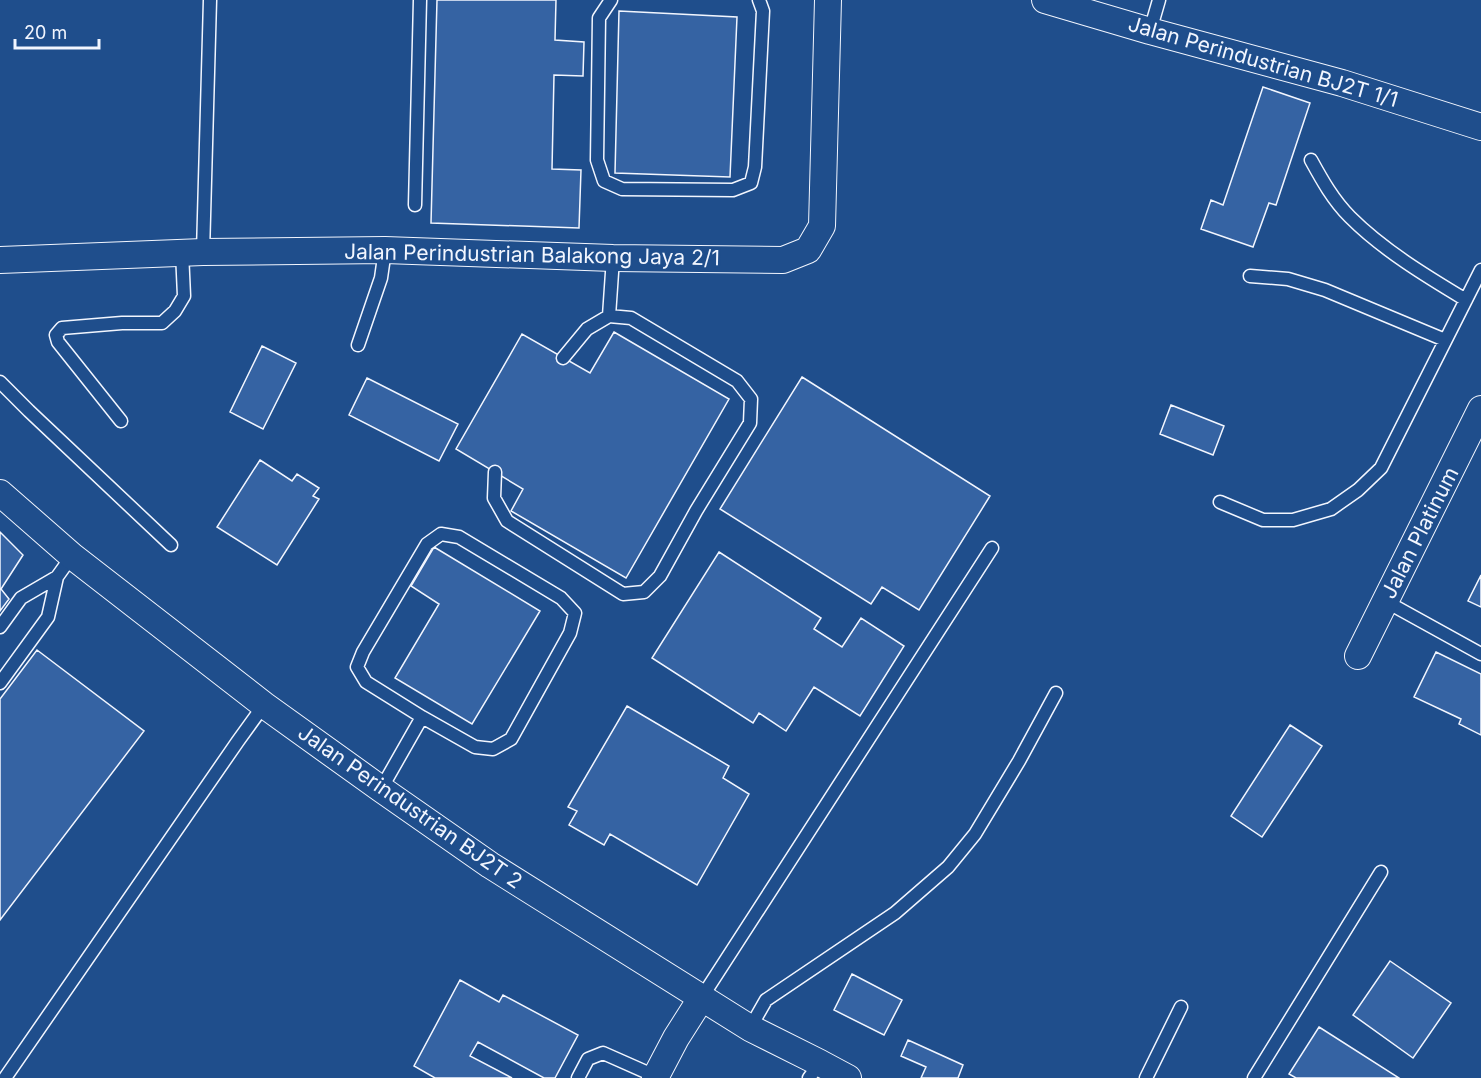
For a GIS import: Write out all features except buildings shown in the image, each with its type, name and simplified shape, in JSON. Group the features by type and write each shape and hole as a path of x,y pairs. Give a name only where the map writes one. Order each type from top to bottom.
{"street":[{"name":"Jalan Perindustrian Balakong Jaya 2/1","path":"0,260 193,252 385,250 613,258 783,260 808,250 822,226 828,0"},
{"name":"Jalan Perindustrian BJ2T 1/1","path":"1045,0 1342,83 1481,127"},
{"name":"Jalan Platinum","path":"1358,656 1481,409"},
{"name":"Jalan Perindustrian BJ2T 2","path":"0,493 72,556 264,705 490,865 815,1070 848,1078"},
{"path":"655,1077 702,997"}],"lane":[{"path":"121,421 58,342 56,335 62,328 122,323 162,323 175,311 184,296 193,252 210,0"},
{"path":"415,205 420,0"},
{"path":"611,0 598,18 597,160 604,181 622,189 733,190 751,183 755,167 763,11 759,0"},
{"path":"1150,31 1159,0"},
{"path":"1311,160 1329,191 1349,216 1381,244 1466,300"},
{"path":"358,345 381,278 385,250"},
{"path":"609,316 613,258"},
{"path":"1220,502 1263,520 1293,520 1331,509 1358,490 1381,468 1481,270"},
{"path":"1250,276 1288,279 1324,290 1445,340"},
{"path":"495,472 494,498 507,521 623,594 644,592 660,576 696,511 750,423 751,399 737,381 631,318 609,316 587,329 563,358"},
{"path":"0,382 171,545"},
{"path":"441,534 459,537 561,598 575,613 570,633 511,738 493,749 475,747 422,717 366,682 357,667 363,652 427,544 441,534"},
{"path":"702,997 992,548"},
{"path":"0,683 48,617 57,577 72,556"},
{"path":"0,627 21,598 57,577"},
{"path":"1385,602 1481,654"},
{"path":"750,1028 766,1000 895,913 948,867 975,834 1056,693"},
{"path":"5,1078 264,705"},
{"path":"381,789 422,717"},
{"path":"1254,1078 1381,872"},
{"path":"1146,1078 1181,1007"},
{"path":"578,1078 588,1059 603,1053 655,1077"}]}
